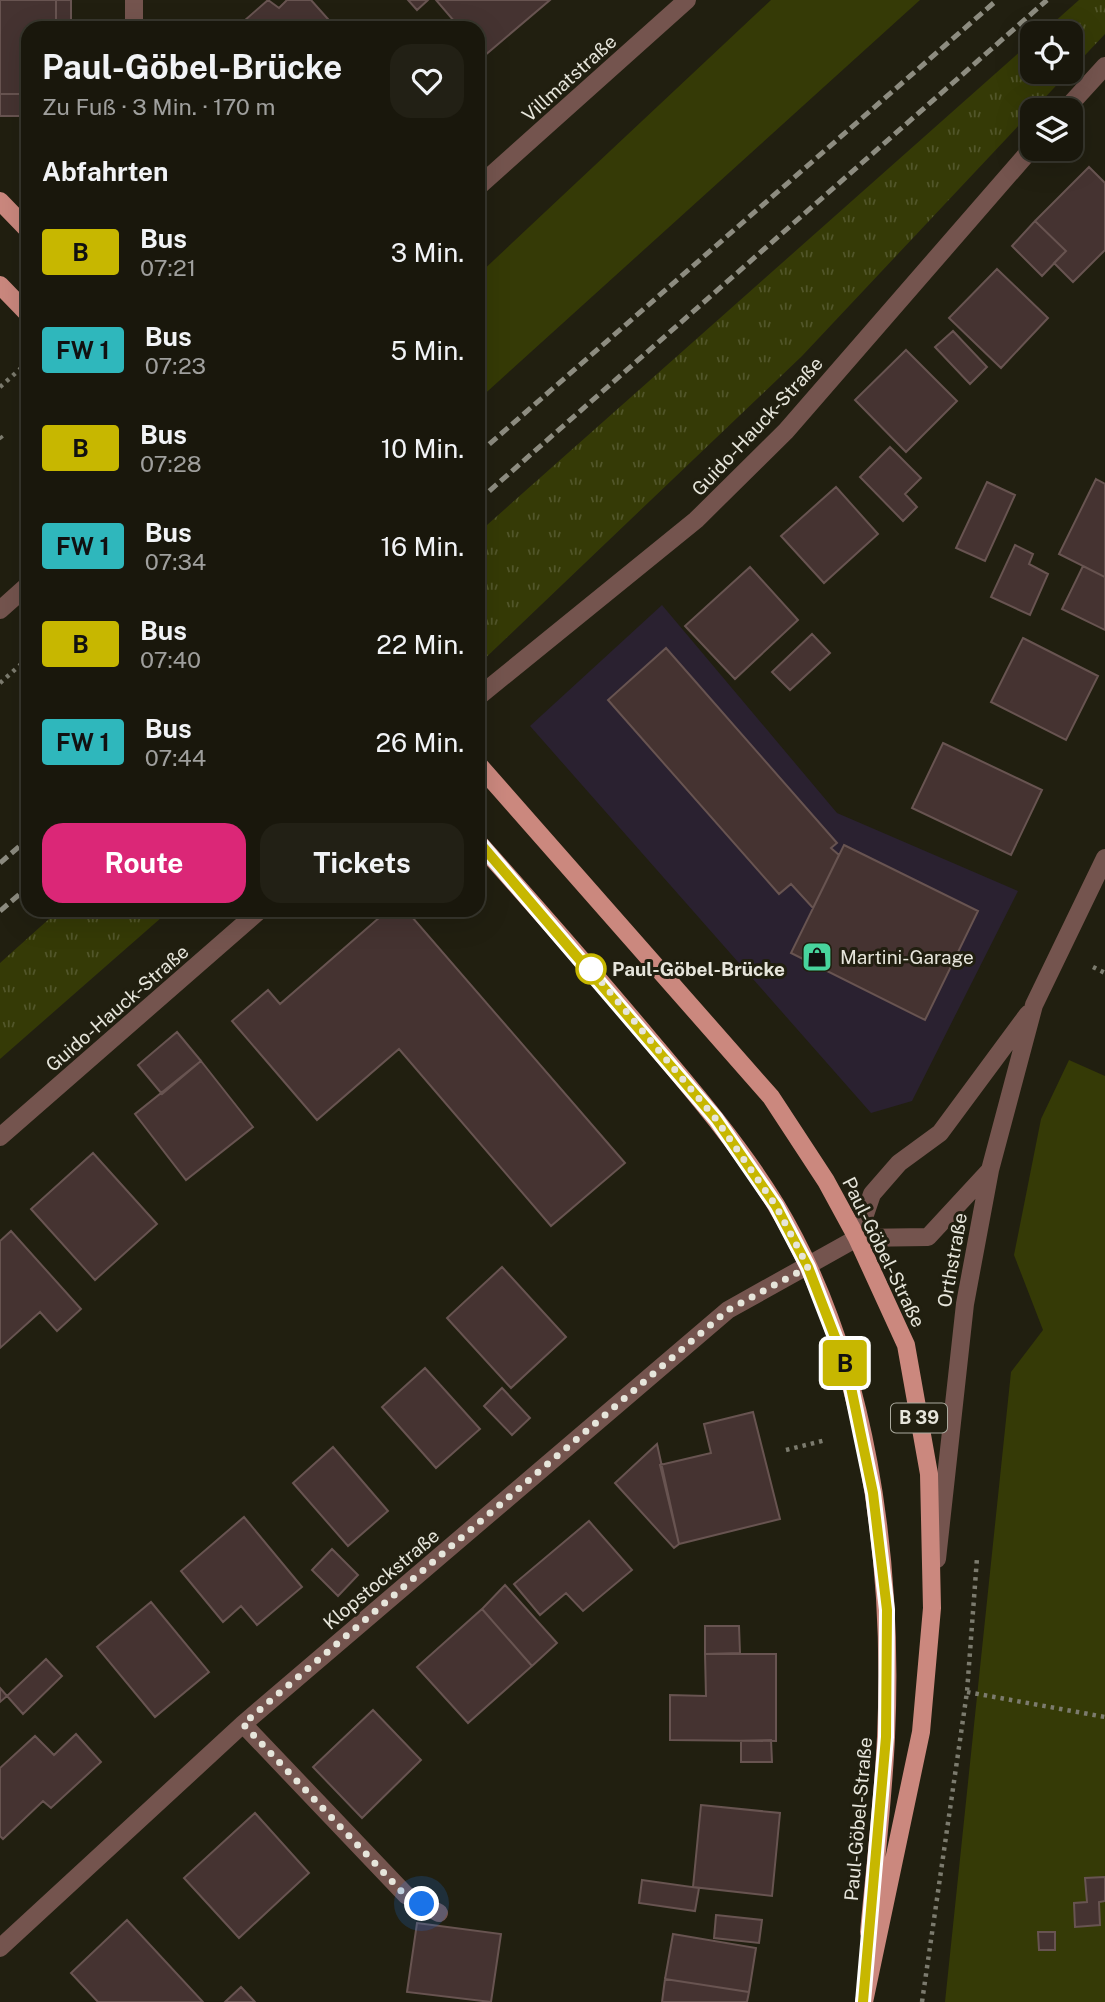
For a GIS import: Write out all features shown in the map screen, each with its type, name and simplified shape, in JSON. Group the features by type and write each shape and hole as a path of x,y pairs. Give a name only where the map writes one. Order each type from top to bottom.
{"main road":[{"path":"0,201 21,223"},
{"path":"0,285 21,307"},
{"name":"Paul-Göbel-Straße","path":"485,772 771,1097 827,1181 857,1238 905,1345 929,1474 932,1608 921,1732 864,2002"},
{"name":"Paul-Göbel-Straße","path":"485,850 716,1119 776,1206 808,1267 847,1368 873,1493 887,1610 886,1737 864,2002"}],"street":[{"path":"134,0 134,21"},
{"name":"Villmatstraße","path":"485,181 687,0"},
{"path":"1076,98 1105,66"},
{"name":"Guido-Hauck-Straße","path":"485,691 696,520 786,430 1021,161"},
{"path":"0,611 21,592"},
{"name":"Orthstraße","path":"857,1238 872,1194 899,1163 940,1133 1034,1005 1105,858"},
{"name":"Guido-Hauck-Straße","path":"0,1137 252,917"},
{"name":"Orthstraße","path":"932,1608 965,1304 990,1170 1034,1005"},
{"name":"Orthstraße","path":"808,1267 857,1238 928,1237 990,1170"},
{"name":"Klopstockstraße","path":"0,1948 243,1724 728,1310 808,1267"},
{"path":"243,1724 405,1895 439,1913"}],"path":[{"path":"0,387 21,368"},
{"path":"0,684 21,664"},
{"path":"967,1692 1105,1717"}],"shaded area":[{"path":"662,605 837,813 1018,891 912,1101 871,1113 530,726"}],"green space":[{"path":"771,0 920,0 485,394 485,268"},
{"path":"1079,0 1105,0 1105,34 1083,57 1083,21 1055,21"},
{"path":"1020,52 1020,84 1058,84 1045,98 1020,98 1020,124 802,356 485,658 485,527"},
{"path":"51,917 162,917 0,1059 0,963"},
{"path":"1069,1060 1105,1076 1105,2002 945,2002 1011,1372 1043,1330 1014,1255 1041,1119"}],"building":[{"path":"0,0 56,0 56,21 21,21 21,94 0,94"},
{"path":"56,0 71,0 71,21 56,21"},
{"path":"268,0 279,8 287,0 311,0 330,21 244,21"},
{"path":"408,0 428,0 417,10"},
{"path":"436,0 550,0 485,55 485,21 454,21"},
{"path":"0,94 21,94 21,116 0,116"},
{"path":"1089,167 1105,183 1105,250 1073,282 1054,263 1066,251 1035,221"},
{"path":"1035,221 1066,251 1042,276 1012,246"},
{"path":"997,269 1048,318 1001,368 949,318"},
{"path":"953,331 987,367 970,384 935,347"},
{"path":"906,350 957,401 906,452 855,400"},
{"path":"890,447 921,478 905,494 917,507 903,521 860,477"},
{"path":"1096,479 1105,484 1105,577 1059,554"},
{"path":"987,482 1015,495 985,561 956,548"},
{"path":"836,487 878,534 824,583 781,536"},
{"path":"1015,545 1033,554 1029,564 1048,574 1030,615 991,597"},
{"path":"1083,566 1105,577 1105,630 1062,609"},
{"path":"750,567 798,620 735,679 685,626"},
{"path":"812,634 830,653 790,690 772,672"},
{"path":"1023,638 1098,676 1066,740 991,702"},
{"path":"666,648 837,843 831,848 839,855 813,908 791,884 779,894 608,700"},
{"path":"943,743 1042,790 1011,855 912,808"},
{"path":"844,845 978,911 925,1020 791,953"},
{"path":"380,917 412,917 625,1163 551,1226 399,1049 317,1120 232,1021 268,990 280,1004"},
{"path":"177,1032 201,1061 162,1094 138,1065"},
{"path":"201,1061 253,1127 186,1180 135,1114"},
{"path":"93,1153 157,1224 95,1280 31,1209"},
{"path":"11,1231 81,1309 57,1331 40,1312 0,1348 0,1241"},
{"path":"502,1267 566,1337 511,1388 447,1318"},
{"path":"425,1368 480,1429 436,1468 382,1407"},
{"path":"502,1388 530,1418 512,1435 484,1406"},
{"path":"753,1412 780,1519 679,1544 660,1465 711,1453 704,1424"},
{"path":"657,1444 679,1544 674,1548 615,1483"},
{"path":"333,1447 388,1511 348,1546 293,1483"},
{"path":"244,1517 302,1587 257,1625 241,1606 223,1622 181,1571"},
{"path":"589,1521 632,1570 583,1611 566,1593 540,1615 514,1584"},
{"path":"332,1549 358,1575 338,1596 312,1570"},
{"path":"505,1585 557,1643 532,1666 482,1609"},
{"path":"151,1602 209,1672 155,1717 97,1647"},
{"path":"482,1609 532,1666 468,1723 417,1667"},
{"path":"705,1626 739,1626 740,1653 705,1654"},
{"path":"705,1654 776,1654 776,1741 670,1740 670,1695 706,1696"},
{"path":"46,1659 62,1676 23,1714 7,1696"},
{"path":"0,1688 7,1696 0,1702"},
{"path":"373,1710 421,1760 362,1818 313,1767"},
{"path":"76,1734 101,1762 51,1808 43,1801 3,1839 0,1836 0,1768 35,1736 54,1755"},
{"path":"771,1740 772,1762 741,1762 741,1741"},
{"path":"701,1805 780,1813 772,1896 693,1887"},
{"path":"255,1813 309,1873 239,1938 184,1878"},
{"path":"1105,1877 1105,1901 1099,1902 1100,1925 1075,1927 1074,1903 1087,1902 1085,1878"},
{"path":"642,1880 699,1888 695,1911 639,1903"},
{"path":"716,1915 762,1920 759,1943 714,1938"},
{"path":"127,1920 203,2002 98,2002 71,1973"},
{"path":"417,1923 501,1934 491,2002 407,1992"},
{"path":"1038,1932 1055,1932 1055,1950 1039,1950"},
{"path":"673,1934 756,1948 749,1992 665,1979"},
{"path":"665,1979 749,1992 747,2002 662,2002"},
{"path":"241,1987 255,2002 225,2002"}],"railway":[{"path":"485,448 997,0"},
{"path":"485,495 1047,0"},
{"path":"0,863 21,845"},
{"path":"0,911 21,893"}],"bus line":[{"name":"B","path":"485,849 589,967 716,1119 776,1206 808,1267 847,1368 873,1493 887,1610 886,1737 863,2002"}],"place":[{"name":"Martini-Garage","path":"817,957"},
{"name":"Paul-Göbel-Brücke","path":"591,969"}],"route":[{"path":"422,1904 405,1895 243,1724 728,1310 808,1267 776,1206 716,1119 589,967 591,969"}]}
